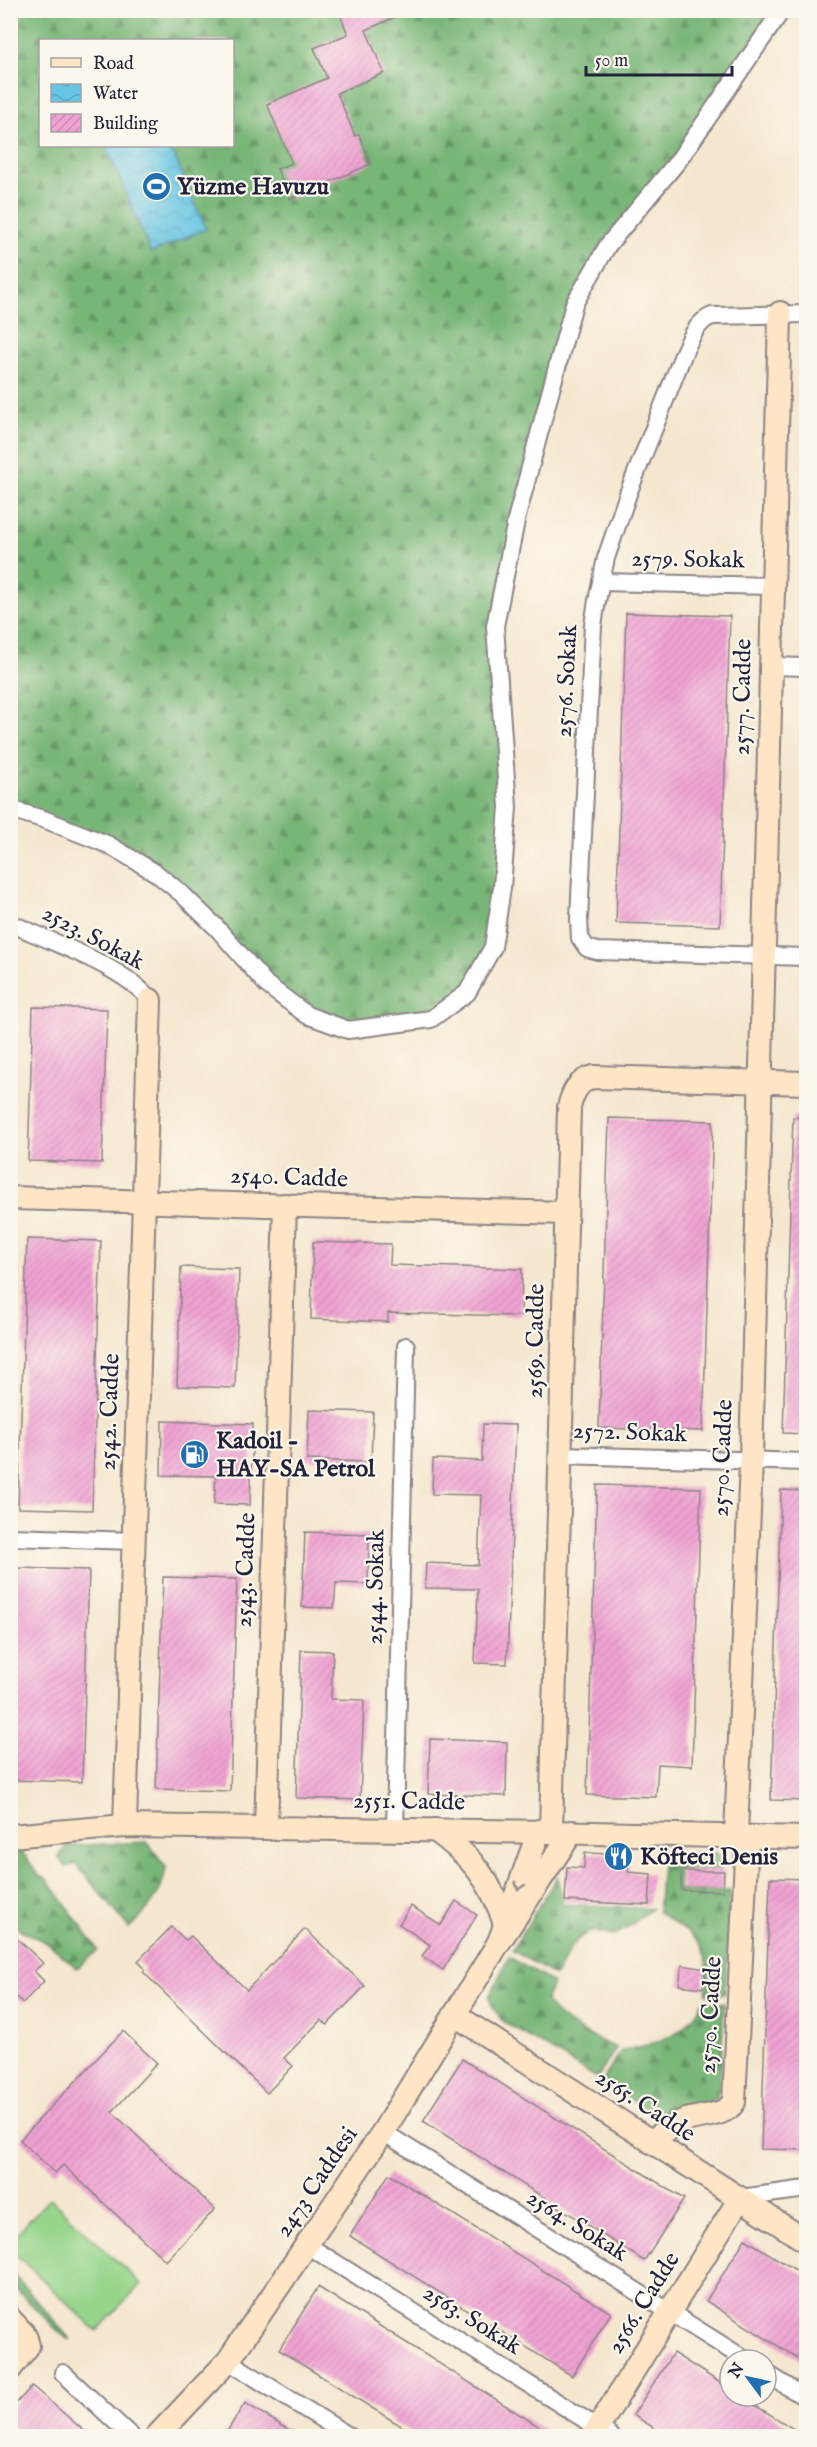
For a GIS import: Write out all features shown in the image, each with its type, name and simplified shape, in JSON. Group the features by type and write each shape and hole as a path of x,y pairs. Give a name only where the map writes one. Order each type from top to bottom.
{"street":[{"path":"10,809 46,820 109,845 156,873 208,919 267,985 307,1015 348,1030 431,1019 467,993 493,947 508,807 495,626 517,516 574,304 608,246 678,161 782,10"},
{"name":"2577. Cadde","path":"760,1081 780,313"},
{"name":"2576. Sokak","path":"807,314 712,316 704,319 696,328 629,491 606,558 594,625 579,919 580,938 587,948 597,951 807,957"},
{"name":"2579. Sokak","path":"601,582 773,586"},
{"path":"771,666 807,667"},
{"name":"2523. Sokak","path":"10,923 119,973 139,987 150,1000"},
{"name":"2542. Cadde","path":"125,1826 150,1000"},
{"name":"2569. Cadde","path":"554,1832 566,1213 569,1107 574,1091 584,1080 593,1077 807,1083"},
{"name":"2570. Cadde","path":"651,2142 675,2124 694,2117 722,2112 730,2108 734,2102 760,1081"},
{"name":"2540. Cadde","path":"10,1198 566,1213"},
{"name":"2543. Cadde","path":"266,1828 285,1205"},
{"name":"2544. Sokak","path":"395,1829 406,1346"},
{"name":"2572. Sokak","path":"560,1455 807,1462"},
{"path":"10,1537 134,1541"},
{"name":"2551. Cadde","path":"10,1836 125,1826 807,1838"},
{"path":"435,1830 465,1855 491,1885 502,1933"},
{"path":"502,1933 554,1832"},
{"path":"502,1933 554,1832"},
{"name":"2473 Caddesi","path":"157,2436 228,2361 383,2132 502,1933"},
{"name":"2565. Cadde","path":"455,2015 807,2241"},
{"name":"2564. Sokak","path":"383,2132 727,2348"},
{"path":"740,2198 807,2189"},
{"name":"2566. Cadde","path":"601,2434 670,2312 740,2198"},
{"name":"2563. Sokak","path":"307,2245 601,2434"},
{"path":"10,2319 25,2335 28,2346 10,2369"},
{"path":"228,2361 349,2436"},
{"path":"63,2373 131,2436"},
{"path":"778,2380 807,2398"}],"green space":[{"path":"11,11 782,11 574,304 495,626 508,807 493,947 467,993 431,1019 348,1030 307,1015 156,873 11,809"},
{"path":"147,1842 166,1867 164,1877 154,1901 129,1928 76,1864 66,1867 59,1858 66,1846"},
{"path":"20,1849 40,1877 47,1879 98,1950 77,1968 49,1944 11,1923 11,1850"},
{"path":"717,1853 721,1860 720,1870 679,1869 678,1891 730,1891 725,1994 706,1994 707,1976 704,1952 693,1936 658,1912 663,1854"},
{"path":"557,1877 563,1904 651,1909 627,1928 612,1936 594,1931 581,1937 570,1949 555,1976 512,1950"},
{"path":"509,1957 553,1983 546,1998 555,2013 575,2028 616,2048 597,2078 504,2022 493,2008 489,1997"},
{"path":"702,2002 724,2003 720,2085 716,2099 662,2118 602,2082 621,2051 669,2037 688,2023"},
{"path":"50,2198 141,2284 97,2331 11,2250 11,2240"},
{"path":"11,2271 70,2339 61,2334 11,2284"}],"water":[{"name":"Yüzme Havuzu","path":"106,147 170,147 206,229 151,253"}],"building":[{"path":"338,10 411,10 366,30 384,73 337,93 355,136 359,134 371,164 290,199 277,169 292,163 267,104 327,78 314,48 348,34"},
{"path":"626,613 730,616 720,926 616,923"},
{"path":"33,1007 107,1009 102,1163 28,1161"},
{"path":"793,1117 807,1118 807,1434 783,1433"},
{"path":"609,1118 713,1121 703,1431 599,1428"},
{"path":"27,1239 101,1241 92,1510 18,1508"},
{"path":"313,1242 391,1244 390,1265 522,1269 521,1316 388,1313 388,1322 311,1319"},
{"path":"181,1267 239,1269 235,1388 177,1386"},
{"path":"309,1410 373,1412 371,1462 307,1460"},
{"path":"162,1421 253,1424 250,1505 214,1504 216,1476 161,1475"},
{"path":"483,1424 516,1425 507,1664 475,1663 478,1589 425,1588 426,1563 478,1565 481,1495 432,1494 433,1459 482,1461"},
{"path":"597,1485 701,1488 692,1766 658,1764 656,1797 587,1795"},
{"path":"781,1490 807,1491 807,1801 771,1800"},
{"path":"305,1532 369,1534 368,1584 336,1583 334,1608 302,1607"},
{"path":"16,1568 89,1570 82,1782 10,1780"},
{"path":"163,1577 237,1579 230,1791 156,1789"},
{"path":"301,1650 333,1651 331,1699 364,1700 360,1800 296,1798"},
{"path":"430,1739 507,1742 506,1796 428,1794"},
{"path":"585,1853 612,1854 611,1863 629,1864 628,1872 651,1874 649,1905 565,1901 567,1867 584,1868"},
{"path":"681,1871 724,1871 723,1891 681,1890"},
{"path":"770,1878 807,1879 807,2150 761,2149"},
{"path":"456,1901 477,1915 443,1970 422,1956 430,1945 399,1924 411,1906 441,1925"},
{"path":"171,1927 186,1940 191,1936 247,1990 305,1929 365,1986 327,2025 321,2020 284,2058 293,2066 267,2093 143,1972 145,1969 138,1961"},
{"path":"10,1932 43,1963 34,1971 44,1981 23,2003 10,1991"},
{"path":"682,1965 706,1969 703,1988 679,1985"},
{"path":"123,2031 157,2063 112,2112 215,2209 166,2261 63,2165 55,2173 20,2140"},
{"path":"462,2059 684,2199 644,2261 423,2121"},
{"path":"389,2174 611,2313 572,2376 350,2236"},
{"path":"745,2239 807,2277 807,2364 706,2301"},
{"path":"318,2287 554,2436 417,2436 279,2350"},
{"path":"673,2353 718,2381 718,2408 760,2408 805,2436 667,2436 633,2415"},
{"path":"32,2386 90,2436 10,2436 10,2410"},
{"path":"245,2403 273,2420 298,2436 224,2436"}],"place":[{"name":"Yüzme Havuzu","path":"156,187"},
{"name":"Kadoil - HAY-SA Petrol","path":"195,1455"},
{"name":"Köfteci Denis","path":"619,1857"}]}
